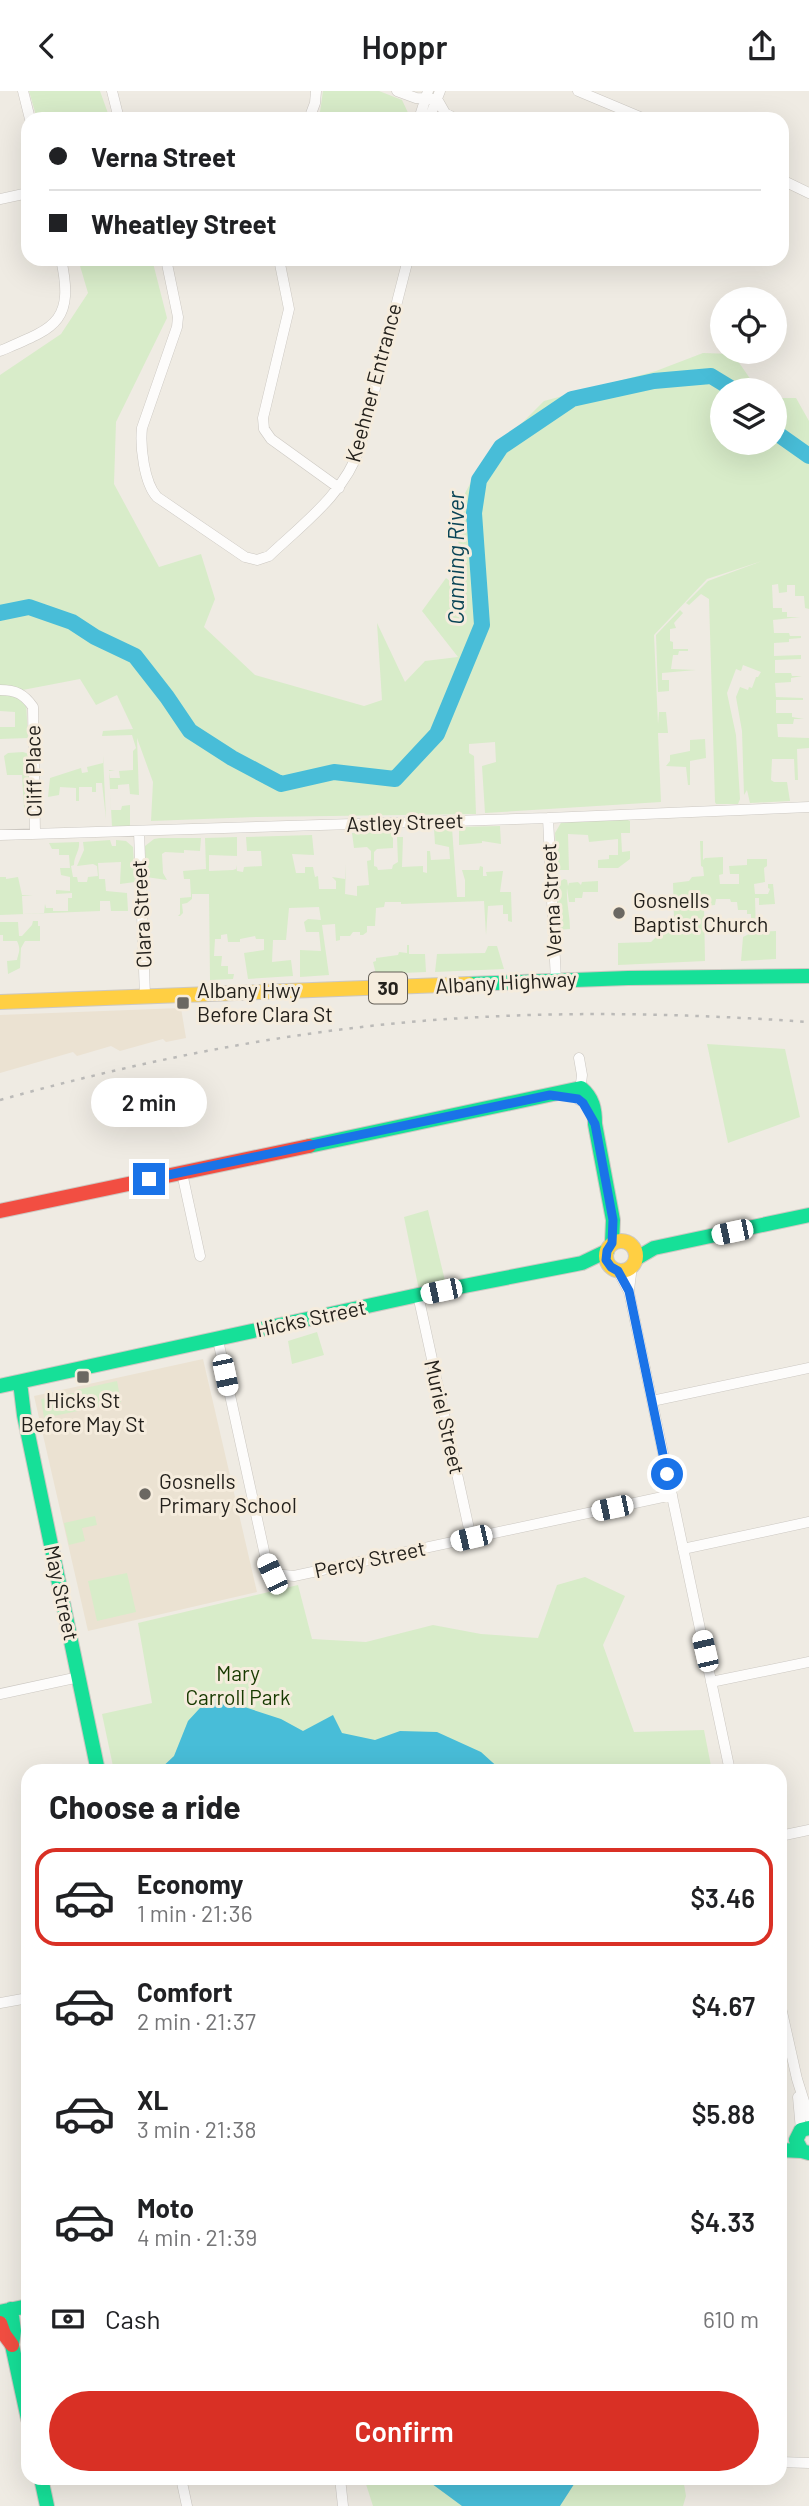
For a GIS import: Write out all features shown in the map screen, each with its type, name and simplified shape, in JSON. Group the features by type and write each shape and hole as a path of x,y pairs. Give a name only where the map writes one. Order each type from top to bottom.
{"main road":[{"name":"Albany Highway","path":"0,1002 807,974"},
{"path":"0,1211 559,1091 580,1094 592,1101 613,1220 622,1255 809,1215"},
{"name":"Hicks Street","path":"10,1384 418,1295 622,1255"},
{"name":"May Street","path":"10,1384 24,1401 24,1415 98,1764"},
{"path":"802,2130 797,2146 805,2152"},
{"path":"787,2151 805,2152"},
{"path":"5,2311 14,2331 12,2345 21,2387"},
{"path":"0,2323 4,2335 12,2345"},
{"path":"42,2485 47,2506"}],"street":[{"path":"23,91 28,112"},
{"path":"112,91 117,112"},
{"path":"312,112 316,91"},
{"path":"397,91 410,97 432,95"},
{"path":"578,91 628,112"},
{"path":"432,95 447,112"},
{"path":"423,112 432,95"},
{"path":"789,183 809,193"},
{"path":"0,199 21,194"},
{"path":"0,351 52,326 63,311 67,296 62,266"},
{"name":"Keehner Entrance","path":"167,266 178,317 177,327 142,428 140,443 152,492 245,557 257,560 269,556 339,488 349,474 360,447 406,266"},
{"path":"280,266 289,309 263,418 264,429 271,439 339,488"},
{"name":"Cliff Place","path":"0,690 10,690 26,696 33,707 35,833"},
{"name":"Astley Street","path":"0,835 809,807"},
{"name":"Verna Street","path":"548,818 556,981"},
{"name":"Clara Street","path":"139,831 145,996"},
{"path":"579,1058 582,1075 580,1094"},
{"path":"182,1173 200,1256"},
{"path":"622,1255 729,1764"},
{"name":"Muriel Street","path":"418,1295 471,1538"},
{"name":"Percy Street","path":"218,1340 266,1560 272,1574 294,1576 672,1495"},
{"path":"652,1401 809,1368"},
{"path":"683,1549 809,1522"},
{"path":"712,1682 809,1662"},
{"path":"0,1694 79,1677"},
{"path":"787,1835 809,1830"},
{"path":"0,2003 21,1999"},
{"path":"787,2034 809,2117"},
{"path":"797,2079 802,2130"},
{"path":"805,2152 809,2166"},
{"path":"787,2462 809,2463"},
{"path":"182,2485 187,2506"},
{"path":"341,2485 343,2506"}],"shaded area":[{"path":"181,1008 186,1038 166,1042 163,1039 120,1051 111,1046 77,1056 73,1052 0,1073 0,1015"},
{"name":"Gosnells Primary School","path":"203,1359 257,1592 88,1631 34,1396"}],"green space":[{"path":"29,91 100,91 108,112 35,112"},
{"path":"323,91 379,91 402,100 408,112 320,112"},
{"path":"80,266 154,266 167,318 116,422 114,484 159,567 201,554 215,599 204,627 255,675 364,706 382,700 377,623 405,682 425,661 458,657 422,611 446,578 464,592 455,512 480,465 544,401 656,371 703,353 710,353 710,364 740,364 750,378 710,378 710,455 787,455 787,398 796,398 809,421 809,609 805,608 804,596 795,596 795,585 787,585 787,592 779,593 778,584 772,585 773,608 782,608 782,612 787,612 787,617 800,617 773,620 774,633 801,636 789,639 789,642 774,643 774,656 801,655 801,659 775,660 775,673 802,676 791,678 791,682 775,683 776,697 803,698 776,700 776,713 792,713 792,717 804,719 794,719 793,724 777,724 778,737 809,738 809,748 797,749 798,780 795,780 794,759 772,759 771,780 787,782 790,801 750,803 747,790 744,795 742,731 736,697 740,687 748,690 749,687 752,688 761,672 743,665 741,671 736,669 727,693 736,735 740,799 738,804 716,804 709,599 701,594 689,605 686,603 708,581 762,561 707,579 654,635 658,724 659,712 666,712 668,733 658,733 661,802 485,813 482,766 496,762 495,742 469,744 469,753 474,756 476,814 151,821 153,782 137,738 139,795 130,794 129,784 110,789 109,772 110,778 120,778 119,771 133,770 133,751 136,748 132,735 102,736 103,731 133,729 117,695 96,705 80,679 7,693 26,702 28,738 0,739 0,727 15,727 15,712 0,711 0,375 61,334 88,293"},
{"path":"680,610 683,613 674,623 676,628 670,629 670,641 673,642 673,649 688,651 679,651 678,655 673,655 671,669 696,670 662,673 662,680 669,680 669,691 658,692 656,635"},
{"path":"705,739 706,758 690,761 688,785 686,767 666,766 670,755 690,751 690,740"},
{"path":"8,753 29,754 31,808 24,808 22,775 7,775 4,756"},
{"path":"103,755 106,819 102,783 96,783 96,792 92,792 92,787 79,787 79,801 76,801 76,788 60,787 59,795 48,797 50,778 81,768 82,773 88,772 87,767 103,763"},
{"path":"130,805 130,826 112,827 111,810 121,810 122,806"},
{"path":"623,818 630,821 630,833 621,833 622,852 630,851 630,859 618,868 598,868 598,860 609,859 609,855 618,855 618,839 589,842 588,835 568,834 569,870 557,870 555,833 562,821"},
{"path":"500,826 501,844 482,841 459,845 459,827"},
{"path":"452,828 457,897 465,897 462,870 479,870 480,866 483,867 483,876 487,876 486,872 503,871 500,892 511,892 512,922 508,921 508,914 503,914 503,905 488,906 486,935 484,901 401,904 385,902 384,907 376,908 375,926 367,926 367,932 363,935 353,932 350,936 340,936 340,940 336,941 335,924 322,925 329,975 300,977 300,950 321,951 319,932 306,932 304,922 308,919 321,920 319,907 289,908 286,940 273,940 272,962 291,960 293,976 248,979 244,953 264,950 264,939 256,939 255,936 240,939 240,942 228,942 227,934 221,935 221,939 215,939 214,956 222,956 221,966 228,966 228,974 234,974 233,979 210,980 209,894 192,894 192,899 182,904 183,913 178,916 180,898 191,897 190,879 184,879 183,871 206,869 205,838 237,837 237,856 209,855 209,871 233,870 236,865 237,871 243,872 244,867 262,866 261,851 247,851 246,837 312,835 314,855 292,854 296,873 305,873 305,867 313,867 315,877 318,876 319,889 336,889 336,881 332,877 345,879 346,864 345,894 357,896 357,886 369,885 367,861 371,860 371,851 367,847 354,848 352,833 393,831 393,848 377,849 374,852 374,866 378,870 392,869 398,862 397,837 403,837 402,867 423,866 423,872 427,873 427,851 430,851 431,860 450,859 449,847 435,844 434,829"},
{"path":"160,838 201,838 200,851 184,850 184,853 162,854 163,873 167,880 146,877 145,846"},
{"path":"110,840 112,846 116,846 116,840 126,841 133,847 135,882 120,884 121,862 98,863 99,879 105,879 106,891 127,893 128,911 111,911 110,901 100,901 100,911 0,915 0,877 18,877 22,895 33,895 22,896 23,914 44,913 45,904 46,908 53,908 53,911 68,911 68,898 72,898 72,893 56,894 56,890 70,891 70,877 61,875 60,868 70,868 69,855 59,855 59,849 52,849 49,843 79,842 74,865 71,866 73,877 77,877 78,882 87,882 88,877 98,876 97,866 77,866 84,850 83,842"},
{"path":"700,841 703,841 703,860 723,857 720,884 739,884 739,874 730,874 729,866 747,865 747,859 767,859 767,866 764,868 765,882 754,884 755,894 768,894 768,884 773,884 775,904 759,905 759,898 755,898 756,932 776,931 776,959 741,961 743,937 751,933 751,914 747,914 747,910 738,910 737,902 731,902 730,899 716,899 715,905 704,906 705,961 618,965 618,943 651,942 674,920 673,883 704,876"},
{"path":"567,880 568,886 569,883 578,882 581,885 582,882 598,881 598,892 583,892 582,898 569,902 567,888 570,929 557,930 557,883"},
{"path":"33,921 38,921 40,926 40,941 25,941 21,948 20,968 8,974 7,961 17,960 19,947 17,941 3,941 0,922 18,922 19,936 22,936"},
{"path":"407,945 409,954 425,954 426,972 376,974 373,962 376,958 398,955 399,952 407,953"},
{"path":"488,946 497,946 504,969 435,972 437,954 485,953"},
{"path":"707,1044 785,1049 800,1117 728,1143"},
{"path":"428,1210 446,1285 419,1290 404,1217"},
{"path":"317,1332 324,1355 292,1364 288,1341"},
{"path":"117,1381 121,1402 81,1410 76,1390"},
{"path":"74,1393 78,1411 44,1418 41,1399"},
{"path":"95,1516 97,1525 82,1528 85,1541 69,1545 64,1523"},
{"path":"127,1573 136,1612 97,1621 88,1581"},
{"name":"Mary Carroll Park","path":"585,1577 625,1596 603,1645 634,1732 704,1730 711,1764 113,1764 102,1714 152,1703 138,1623 298,1585 312,1639 366,1642 433,1625 481,1634 538,1638 557,1585"},
{"path":"366,2485 684,2485 686,2496 683,2506 373,2506"}],"water":[{"path":"211,1696 281,1719 303,1731 333,1715 342,1733 375,1740 400,1731 437,1732 481,1752 494,1764 165,1764 174,1756 188,1721"},
{"path":"434,2485 574,2485 560,2506 462,2506"}],"waterway":[{"name":"Canning River","path":"0,613 29,607 72,622 95,637 135,656 190,731 232,758 281,784 334,772 395,779 437,734 482,625 474,513 479,480 501,447 572,399 654,381 711,376 714,378"},
{"name":"Canning River","path":"787,440 809,456"}],"railway":[{"path":"0,1100 172,1058 288,1037 405,1022 593,1014 680,1015 809,1022"}],"traffic: fast":[{"path":"469,984 628,978 809,976"},
{"path":"309,1146 581,1088 591,1100 594,1109 613,1220 612,1243"},
{"path":"637,1258 654,1248 809,1215"},
{"path":"0,1386 418,1295 582,1263 607,1251"},
{"path":"20,1382 24,1415 97,1764"},
{"path":"809,2128 801,2130 796,2140 802,2151 809,2153"},
{"path":"787,2150 802,2151"},
{"path":"0,2312 21,2308"},
{"path":"11,2309 14,2331 12,2345 21,2387"},
{"path":"42,2485 47,2506"}],"traffic: slow":[{"path":"0,1002 469,984"},
{"path":"621,1241 632,1245 636,1256 632,1267 621,1271 610,1267 606,1256 610,1245 621,1241"}],"traffic: jam":[{"path":"0,1211 309,1146"},
{"path":"0,2323 12,2345"}],"place":[{"name":"Gosnells Baptist Church","path":"619,913"},
{"name":"Albany Hwy Before Clara St","path":"183,1003"},
{"name":"Hicks St Before May St","path":"83,1377"},
{"name":"Gosnells Primary School","path":"145,1494"}],"route":[{"path":"149,1179 550,1095 578,1099 595,1124 613,1220 612,1243 606,1260 618,1271 629,1291 667,1474"}]}
